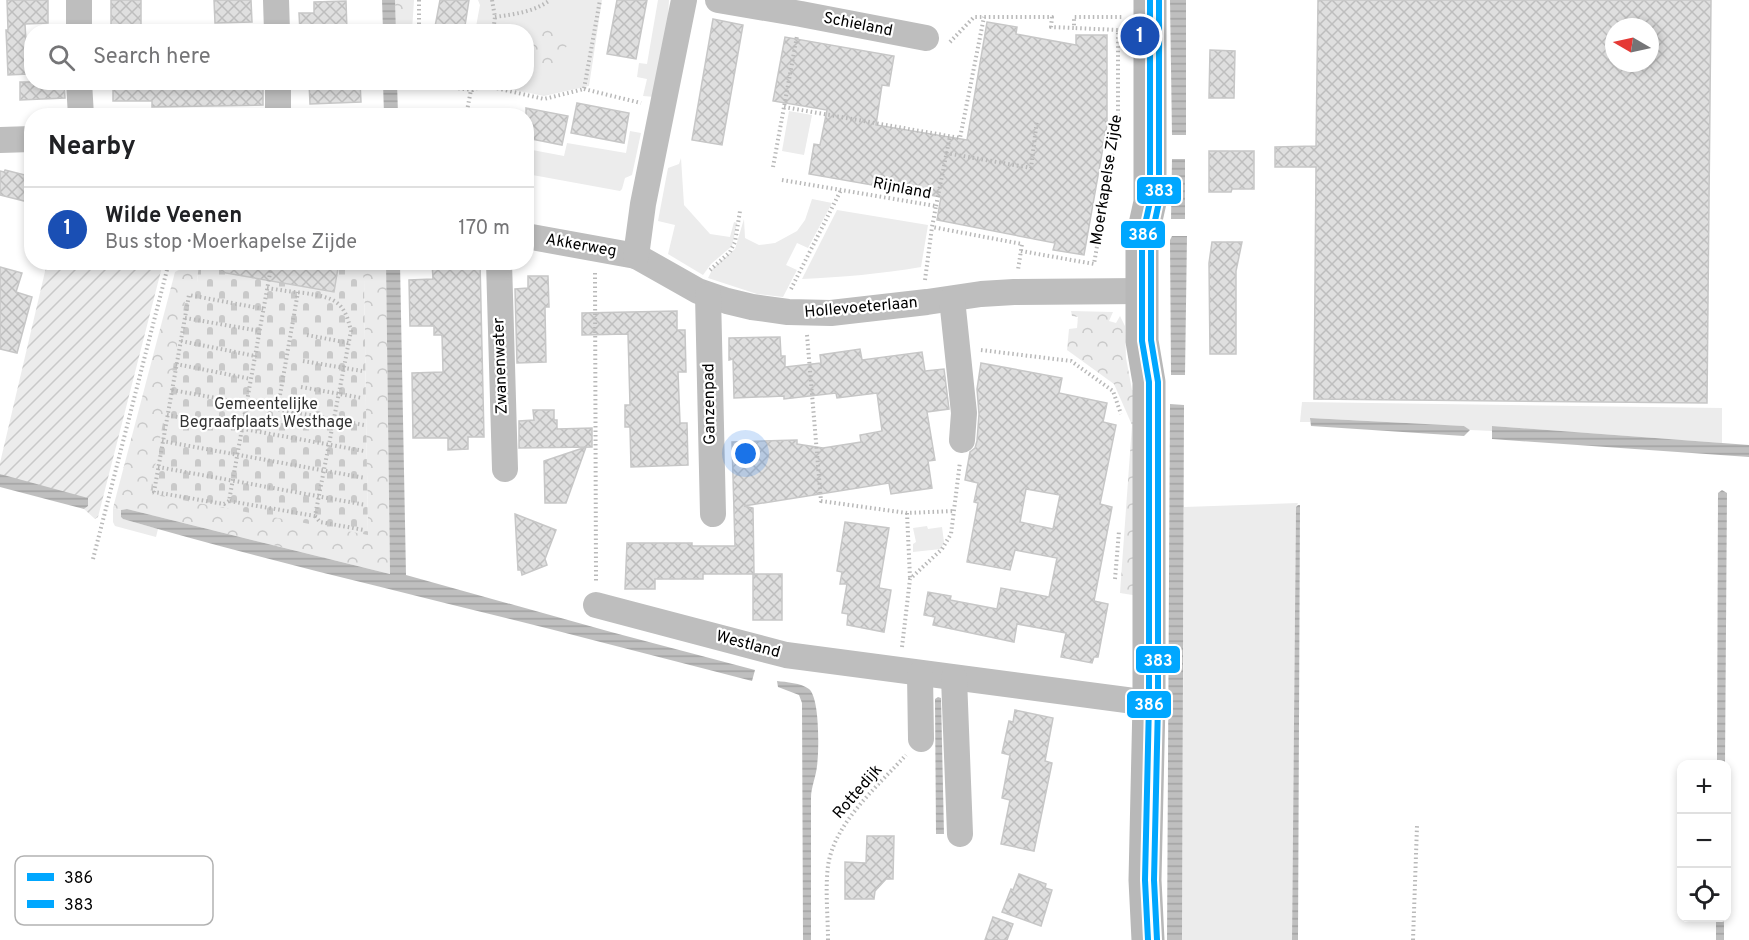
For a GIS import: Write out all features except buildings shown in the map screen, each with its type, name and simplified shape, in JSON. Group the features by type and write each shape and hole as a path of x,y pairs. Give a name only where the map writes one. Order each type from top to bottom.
{"street":[{"path":"79,0 79,24"},
{"path":"276,0 277,24"},
{"path":"636,256 643,204 684,0"},
{"name":"Schieland","path":"718,0 938,40"},
{"name":"Moerkapelse Zijde","path":"1148,940 1145,880 1149,703 1149,382 1142,341 1142,238 1150,202 1150,0"},
{"path":"79,90 81,108"},
{"path":"278,90 278,108"},
{"path":"0,140 24,139"},
{"name":"Akkerweg","path":"534,238 636,256"},
{"name":"Hollevoeterlaan","path":"636,256 703,293 752,307 805,313 939,301 981,294 1142,291"},
{"name":"Zwanenwater","path":"499,270 505,469"},
{"name":"Ganzenpad","path":"703,293 713,514"},
{"path":"939,301 957,348 964,413 962,440"},
{"name":"Westland","path":"596,605 786,656 1149,703"},
{"path":"912,673 921,739"},
{"path":"954,678 960,834"}],"path":[{"path":"419,0 419,24"},
{"path":"492,0 495,17 494,24"},
{"path":"495,17 534,10 550,0"},
{"path":"584,89 600,0"},
{"path":"773,166 801,14"},
{"path":"938,40 974,17 1052,17 1051,27 1074,28 1074,17 1120,17"},
{"path":"784,107 960,138 984,17"},
{"name":"Moerkapelse Zijde","path":"1021,251 1094,264 1118,122 1118,30 1074,28"},
{"path":"507,90 544,99 584,89 662,108"},
{"path":"468,108 471,90"},
{"path":"946,153 1031,168 1037,120"},
{"path":"936,206 950,136"},
{"name":"Rijnland","path":"782,180 936,206 932,227 1022,244 1021,251"},
{"path":"780,311 841,190"},
{"path":"703,293 711,267 730,252 735,242 740,211"},
{"path":"932,227 925,275 939,301"},
{"path":"595,249 596,605"},
{"path":"93,559 167,270"},
{"path":"229,501 270,270"},
{"path":"267,288 328,297 338,304 348,319 351,331 315,516"},
{"path":"280,395 298,292"},
{"path":"264,309 189,295 154,492 224,504 229,501 315,516 320,522 364,531"},
{"path":"805,313 821,501 907,513 954,511"},
{"path":"185,318 260,331"},
{"path":"307,335 349,343"},
{"path":"181,341 255,356"},
{"path":"957,348 1071,361 1113,391 1122,418"},
{"path":"303,361 362,371"},
{"path":"176,364 251,379"},
{"path":"301,387 362,398"},
{"path":"172,390 364,425"},
{"path":"167,415 364,451"},
{"path":"910,579 942,549 951,534 962,440"},
{"path":"162,441 365,478"},
{"path":"158,467 366,505"},
{"path":"907,513 910,579 902,649 912,673"},
{"path":"1115,579 1120,520"},
{"name":"Rottedijk","path":"828,940 828,869 830,855 837,838 845,823 921,739"},
{"path":"1413,940 1417,826"}],"green space":[{"path":"395,0 407,0 407,24 396,24"},
{"path":"407,0 414,0 412,24 407,24"},
{"path":"478,0 602,0 589,86 544,96 514,90 534,90 534,24 476,24 480,5"},
{"path":"658,0 669,0 667,35 655,97 643,96 647,79 637,77 639,63 647,64"},
{"path":"567,28 569,31 570,42 544,74 537,73 534,69 534,30"},
{"path":"789,111 812,115 804,155 782,151"},
{"path":"630,131 641,133 632,175 625,178 620,191 534,175 534,150 564,156 567,143 626,153"},
{"path":"681,158 684,205 710,234 730,237 734,222 737,223 732,246 711,264 703,275 668,254 675,225 658,221 668,168 679,164"},
{"path":"812,199 832,203 808,248 797,243 786,265 797,270 783,297 757,294 708,278 713,268 735,249 744,219 745,238 759,245 775,243 797,231 805,220"},
{"path":"837,210 928,225 921,267 862,275 802,279"},
{"path":"45,270 161,270 98,517 95,519 84,509 88,506 0,474 0,463"},
{"path":"198,270 197,282 368,535 364,279 357,270 386,270 390,574 127,509 113,508 175,272"},
{"name":"Gemeentelijke Begraafplaats Westhage","path":"198,270 243,270 242,276 334,292 338,270 360,270 364,279 368,535 150,494 187,290 197,282"},
{"path":"1071,311 1113,312 1109,321 1116,323 1120,316 1125,326 1126,358 1132,390 1139,391 1139,596 1120,593 1132,425 1114,384 1067,350 1069,329 1077,328 1078,317 1072,316"},
{"path":"1302,402 1722,408 1722,443 1492,426 1492,431 1470,430 1464,426 1311,418 1310,422 1300,422"},
{"path":"1298,503 1296,507 1292,940 1182,940 1184,507"},
{"path":"113,508 121,510 123,519 158,529 156,537 115,526"},
{"path":"927,526 928,529 942,527 944,542 941,549 913,552 913,544 916,542 913,528"}],"shaded area":[{"path":"382,0 395,0 396,24 383,24"},
{"path":"1170,0 1186,0 1186,135 1172,135"},
{"path":"383,90 397,90 398,108 384,108"},
{"path":"1172,159 1185,159 1185,219 1171,219"},
{"path":"1172,236 1187,236 1185,375 1171,375 1170,240"},
{"path":"386,270 400,270 406,575 755,670 752,681 176,534 123,519 121,510 127,509 390,574"},
{"path":"1170,404 1184,405 1182,940 1167,940"},
{"path":"1310,418 1464,426 1470,430 1464,436 1311,426"},
{"path":"1492,426 1749,445 1749,457 1492,439"},
{"path":"0,474 88,498 88,506 84,509 0,487"},
{"path":"1722,490 1727,493 1725,760 1717,760 1718,493"},
{"path":"1300,505 1298,940 1292,940 1296,507"},
{"path":"777,681 798,684 809,689 813,694 817,714 818,759 811,798 811,940 803,940 802,703 799,695 778,687"},
{"path":"941,698 944,834 936,834 935,699"},
{"path":"1716,922 1724,922 1724,940 1716,940"}],"transit line":[{"name":"386","path":"1148,940 1145,880 1149,703 1149,382 1142,341 1142,238 1150,202 1150,0"},
{"name":"383","path":"1157,940 1154,880 1158,703 1158,382 1151,340 1151,239 1159,202 1159,0"}],"place":[{"name":"Wilde Veenen","path":"1140,36"}]}
